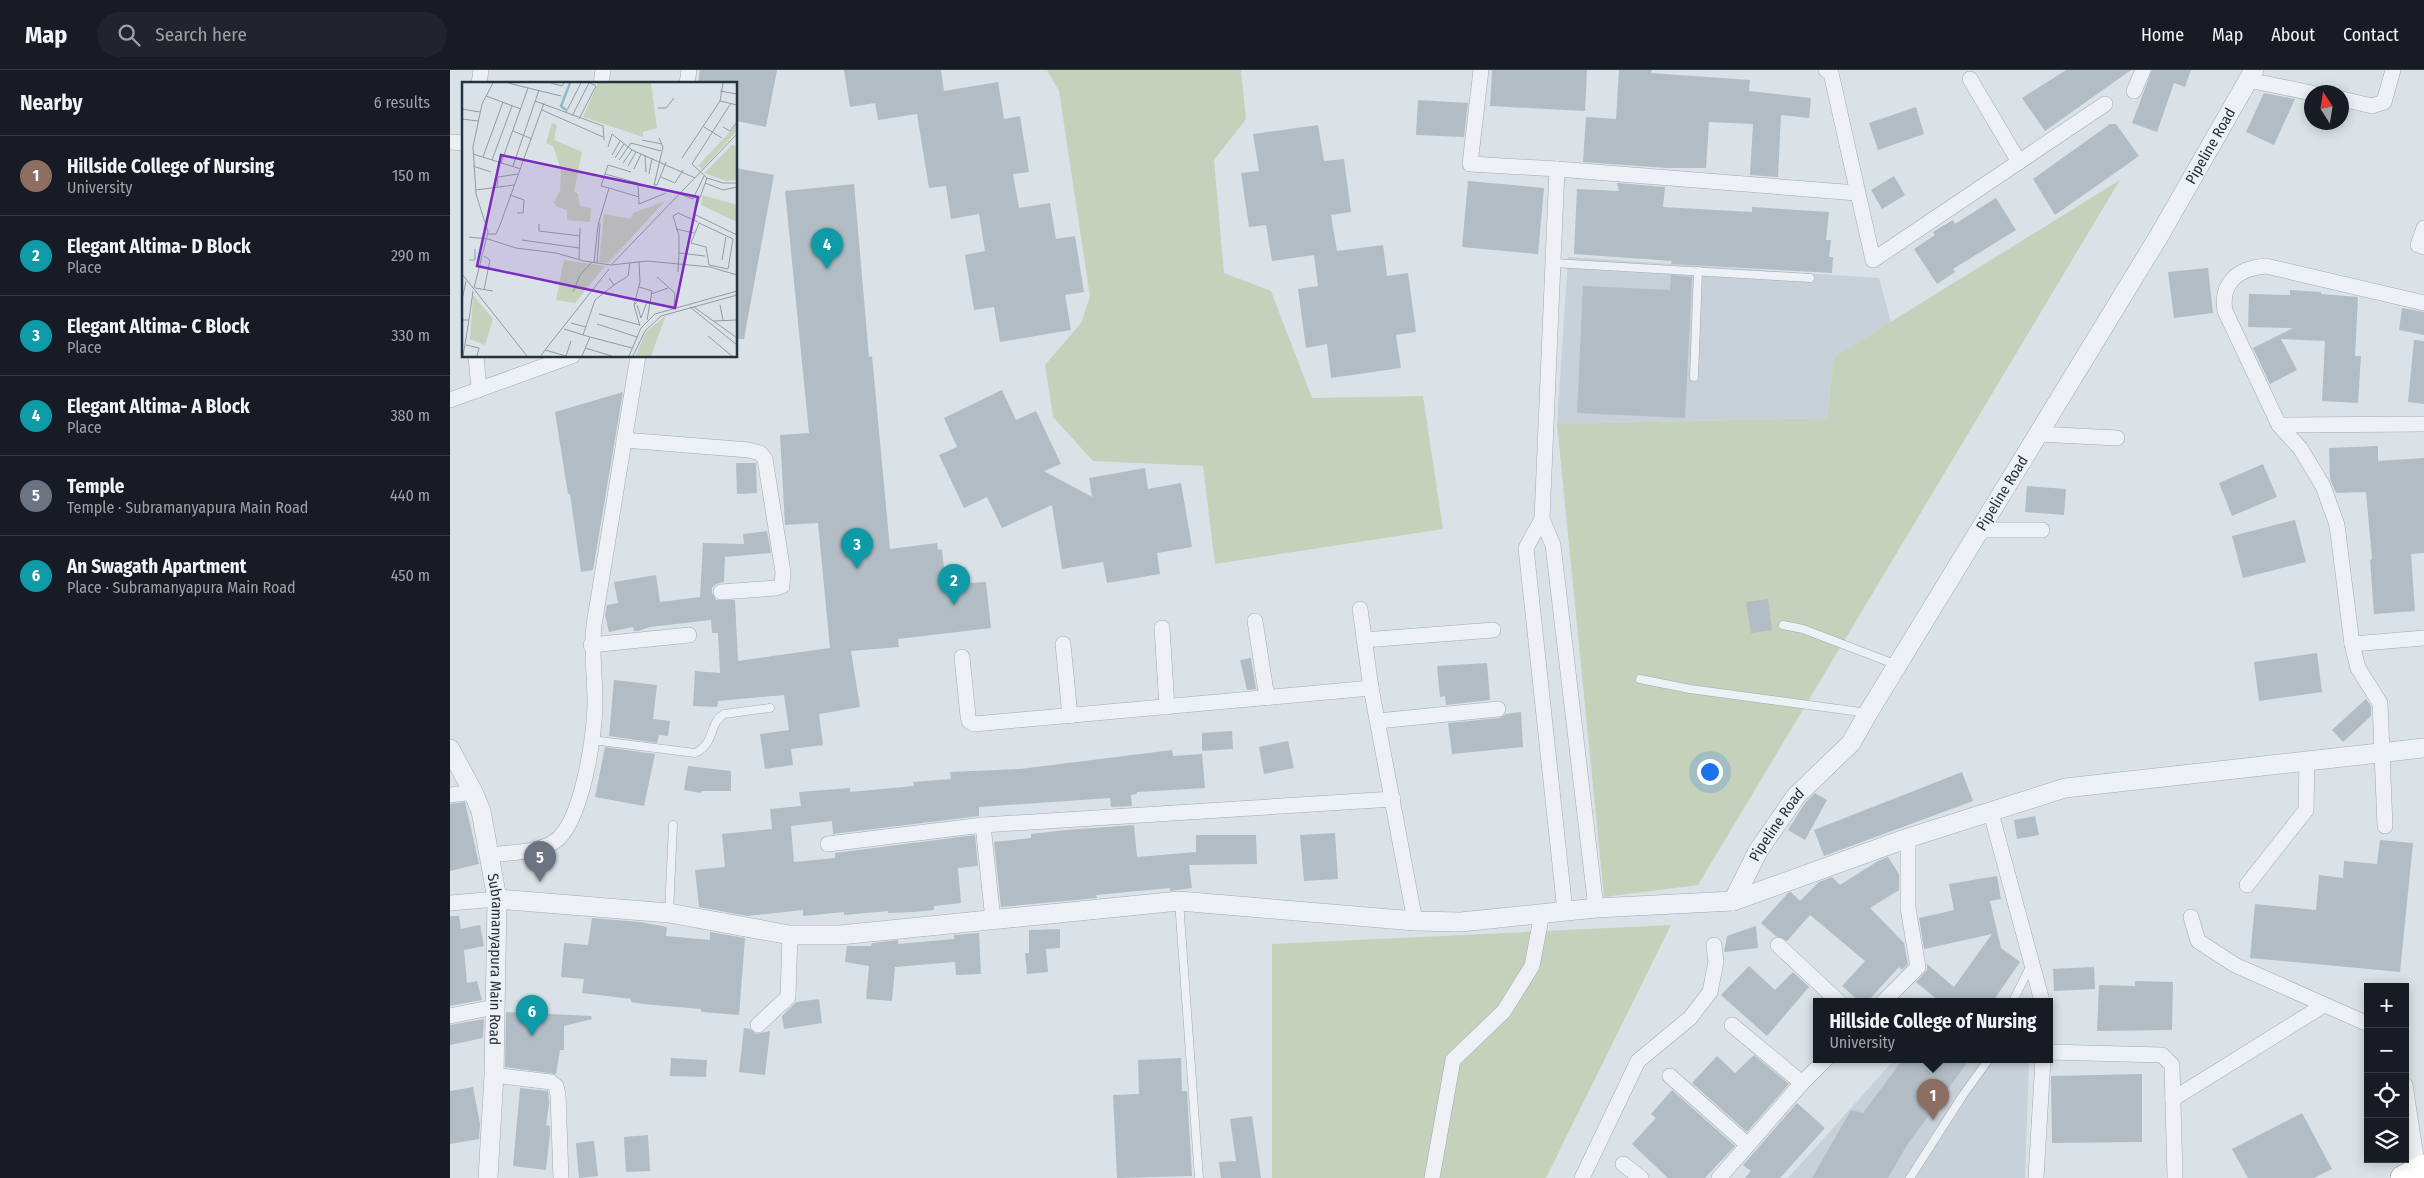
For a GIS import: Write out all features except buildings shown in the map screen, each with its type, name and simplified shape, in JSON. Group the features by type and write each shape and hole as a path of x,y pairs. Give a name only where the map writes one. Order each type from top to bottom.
{"street":[{"path":"1481,70 1470,164 1557,169 1857,194"},
{"path":"1826,70 1831,73 1873,260 2105,104"},
{"path":"2134,91 2143,70"},
{"path":"2349,101 2378,105 2386,97 2393,70"},
{"path":"2251,75 2304,91"},
{"name":"Pipeline Road","path":"1733,901 1758,851 1796,796 1851,744 2158,236 2251,75"},
{"path":"1970,78 2019,162"},
{"path":"1557,169 1542,519 1553,546 1596,908"},
{"path":"2424,228 2418,246 2424,247"},
{"path":"2385,826 2380,703 2358,668 2352,644 2337,525 2323,486 2300,448 2279,425 2225,311 2224,292 2240,272 2251,267 2266,266 2424,303"},
{"path":"476,358 479,390"},
{"path":"450,400 567,358"},
{"path":"490,855 539,848 552,843 563,835 570,825 579,800 592,740 595,702 591,645 638,358"},
{"path":"2279,425 2424,424"},
{"path":"2038,434 2117,438"},
{"path":"624,440 754,451 760,453 764,459 783,572 782,586 721,592"},
{"path":"1542,519 1526,548 1565,911"},
{"path":"1979,530 2042,530"},
{"path":"1360,609 1371,688 1415,921"},
{"path":"1255,621 1266,698"},
{"path":"1162,628 1167,707"},
{"path":"1364,640 1493,630"},
{"path":"591,645 688,635"},
{"path":"2352,644 2424,638"},
{"path":"1063,644 1070,716"},
{"path":"962,656 968,716 969,721 974,724 1371,688"},
{"path":"1378,721 1498,709"},
{"name":"Subramanyapura Main Road","path":"450,748 481,811 497,899 494,1075 488,1178"},
{"path":"450,904 497,899 669,913 790,935 840,935 1179,902 1415,921 1461,922 1596,908 1733,901 1908,838 2065,788 2424,748"},
{"path":"2247,885 2306,810 2307,761"},
{"path":"450,795 473,792"},
{"path":"828,844 983,826 1393,798"},
{"path":"1991,813 2041,998"},
{"path":"983,826 993,920"},
{"path":"1887,998 1918,968 1908,908 1908,838"},
{"path":"1432,1178 1453,1060 1504,1011 1532,966 1542,913"},
{"path":"2191,917 2198,941 2235,965 2364,1022"},
{"path":"758,1025 788,997 790,935"},
{"path":"1582,1178 1638,1061 1690,1018 1710,992 1716,962 1714,945"},
{"path":"1778,945 1835,998"},
{"path":"2173,1099 2324,1005"},
{"path":"450,1016 494,1007"},
{"path":"1732,1024 1802,1083"},
{"path":"2053,1052 2162,1055 2172,1065 2175,1178"},
{"path":"1719,1178 1802,1083 1822,1063"},
{"path":"2036,1178 2043,1063"},
{"path":"494,1075 551,1082 556,1086 558,1095 561,1178"},
{"path":"1670,1076 1748,1145"},
{"path":"2409,1118 2415,1172"},
{"path":"1623,1164 1640,1178"}],"lane":[{"path":"1554,263 1810,278"},
{"path":"1694,377 1698,271"},
{"path":"1783,625 1803,629 1897,665"},
{"path":"1640,679 1690,689 1868,713"},
{"path":"592,740 695,753 709,744 717,718 724,714 770,708"},
{"path":"669,913 673,825"},
{"path":"1179,902 1199,1178"},
{"path":"2014,998 2032,963"},
{"path":"1910,1178 1963,1095 1986,1063"}],"shaded area":[{"path":"1568,257 1879,278 1891,322 1834,357 1827,418 1557,424"},
{"path":"1891,1063 2029,1063 2025,1178 1788,1178"}],"green space":[{"path":"1047,70 1241,70 1246,119 1214,160 1224,273 1271,291 1312,398 1423,396 1443,529 1215,564 1203,466 1093,461 1053,417 1045,365 1081,323 1090,297 1059,91"},
{"path":"2120,180 1698,885 1604,897 1557,424 1827,418 1834,357"},
{"path":"1671,925 1546,1178 1272,1178 1272,944"}],"place":[{"name":"Elegant Altima- A Block","path":"827,269"},
{"name":"Elegant Altima- C Block","path":"857,569"},
{"name":"Elegant Altima- D Block","path":"954,605"},
{"name":"Temple","path":"540,882"},
{"name":"An Swagath Apartment","path":"532,1036"},
{"name":"Hillside College of Nursing","path":"1933,1120"}]}
